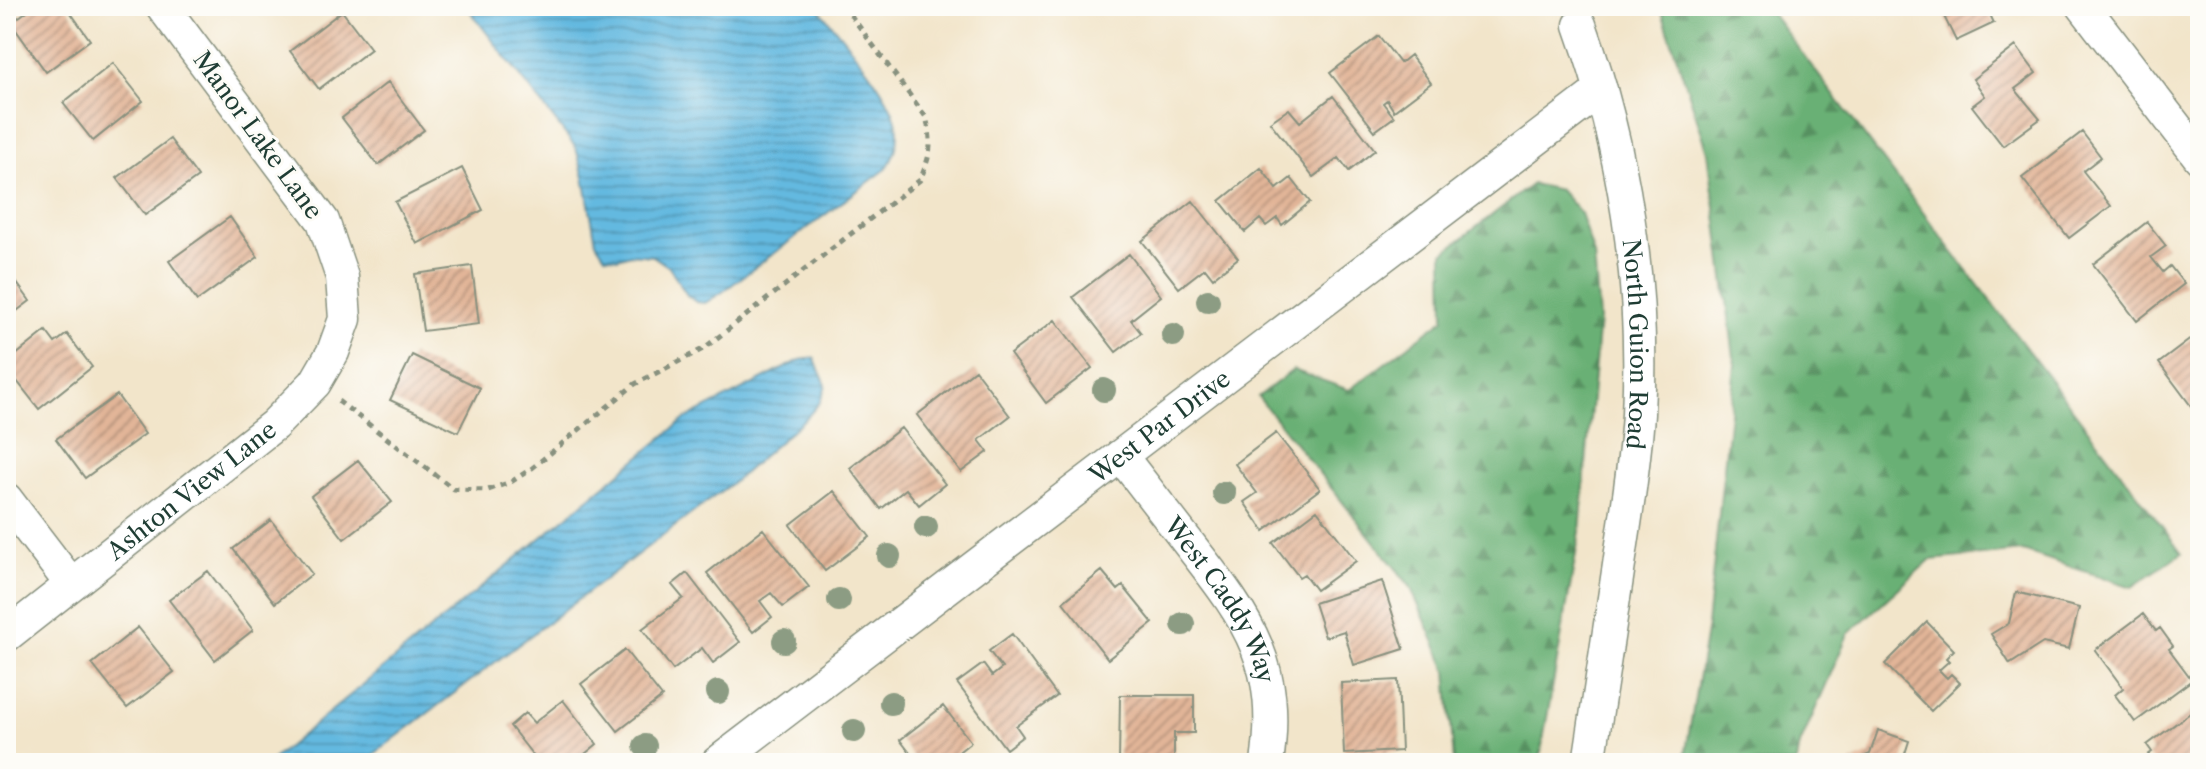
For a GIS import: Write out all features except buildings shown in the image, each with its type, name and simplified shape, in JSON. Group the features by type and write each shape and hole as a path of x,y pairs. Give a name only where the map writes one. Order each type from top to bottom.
{"street":[{"name":"Manor Lake Lane","path":"162,6 323,221 342,277 345,319"},
{"path":"2083,6 2200,158"},
{"name":"North Guion Road","path":"1580,25 1601,90 1620,174 1637,295 1638,413 1589,763"},
{"name":"West Par Drive","path":"717,763 1601,90"},
{"name":"Ashton View Lane","path":"6,636 274,425 315,383 333,352 345,319"},
{"name":"West Caddy Way","path":"1121,456 1231,599 1253,637 1270,696 1267,763"},
{"path":"6,499 71,584"}],"path":[{"path":"315,383 454,489 488,490 511,482 531,469 635,384 703,349 920,180 928,161 931,139 926,117 844,6"}],"green space":[{"path":"1660,6 1766,6 2182,553 2132,587 2023,551 1930,560 1848,634 1798,749 1796,763 1684,763 1707,625 1735,365 1708,152"},
{"path":"1532,184 1560,190 1580,213 1594,255 1599,319 1580,531 1539,763 1454,763 1447,670 1410,586 1258,397 1293,370 1349,390 1444,319 1443,253"}],"water":[{"path":"466,6 817,6 866,67 888,102 898,133 895,152 886,169 721,293 705,303 696,302 687,295 669,267 653,256 605,256 596,242 576,148"},
{"path":"814,358 826,385 820,402 808,416 736,480 362,763 268,763 685,419 800,360"}]}
